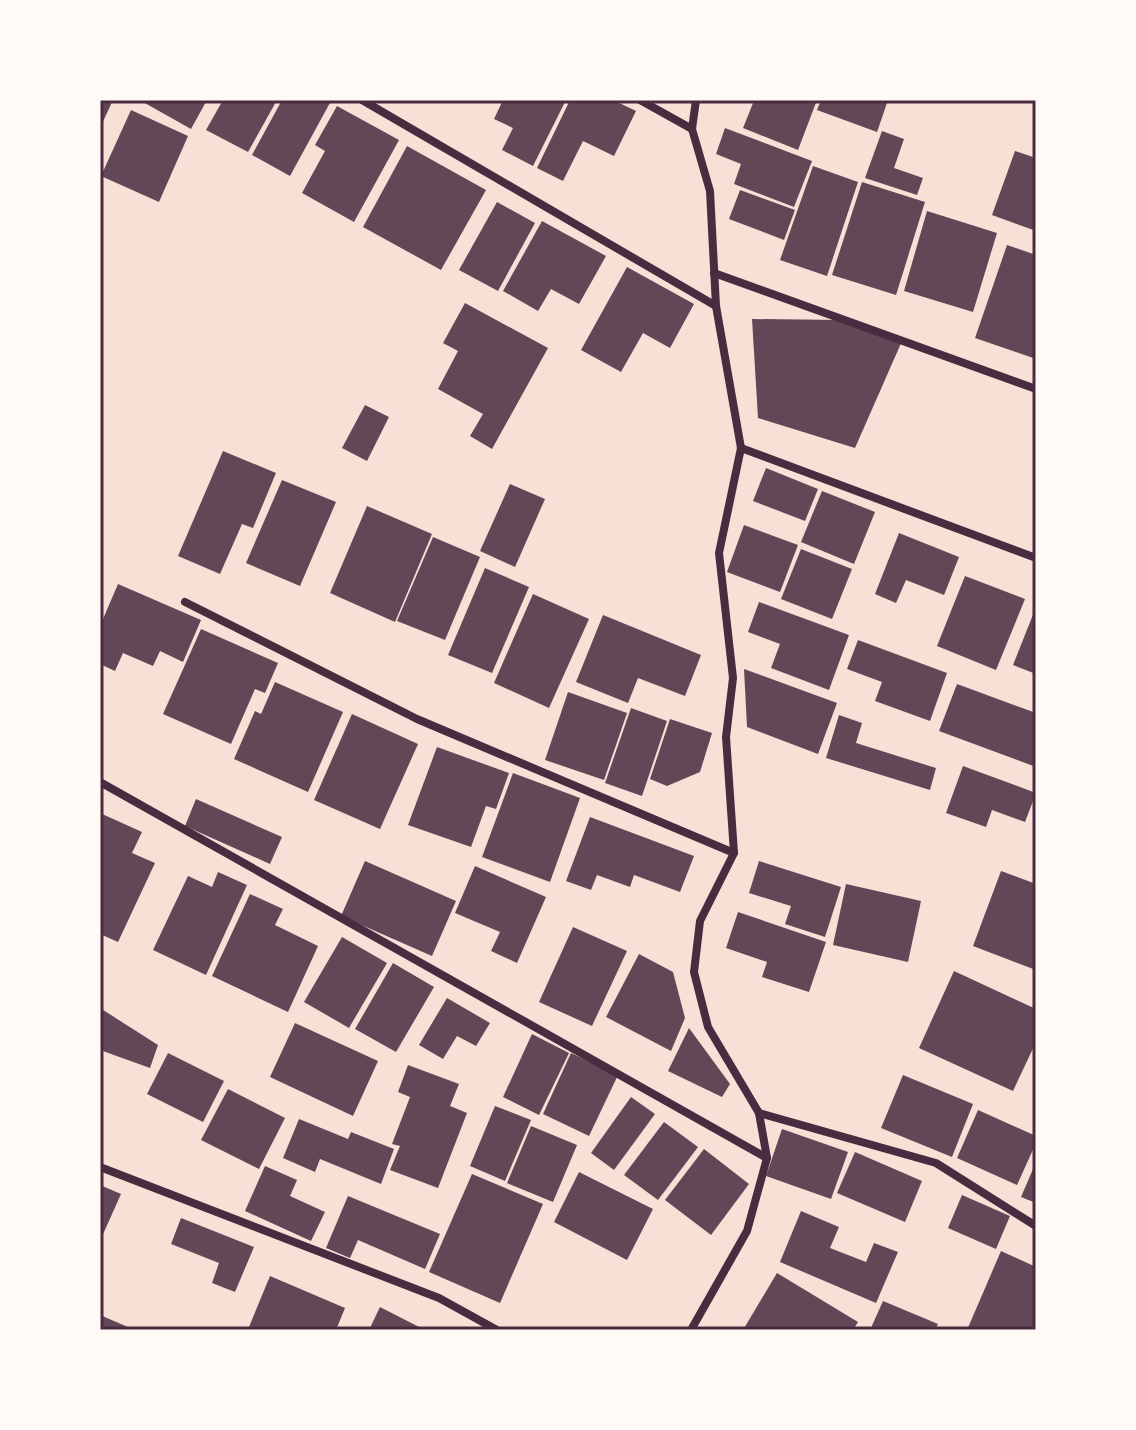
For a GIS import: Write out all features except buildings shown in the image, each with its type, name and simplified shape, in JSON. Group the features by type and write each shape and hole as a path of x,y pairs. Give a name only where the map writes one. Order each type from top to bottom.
{"street":[{"path":"362,100 716,306"},
{"path":"640,100 692,129"},
{"path":"691,1330 747,1231 767,1158 759,1113 708,1027 694,972 700,921 734,853 726,737 733,678 719,553 741,448 716,306 710,191 692,129 696,100"},
{"path":"714,273 1036,389"},
{"path":"741,448 1036,558"},
{"path":"185,602 417,719 734,853"},
{"path":"100,782 767,1158"},
{"path":"759,1113 936,1163 1036,1226"},
{"path":"100,1167 439,1298 497,1330"}]}
